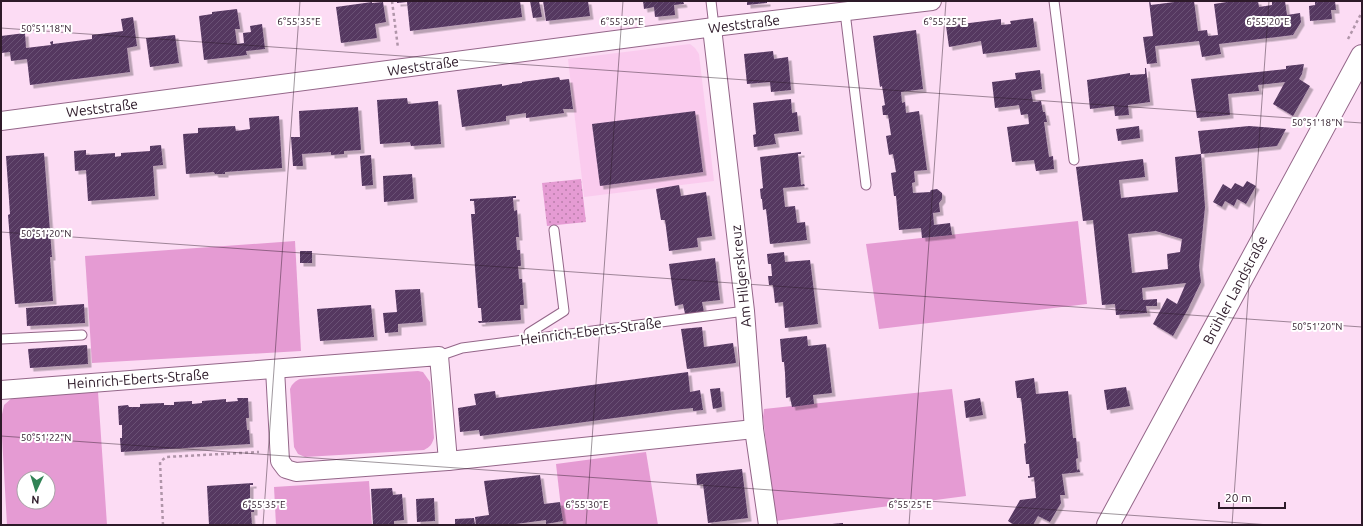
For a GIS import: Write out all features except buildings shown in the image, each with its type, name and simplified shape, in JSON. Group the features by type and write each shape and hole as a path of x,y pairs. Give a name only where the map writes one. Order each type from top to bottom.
{"street":[{"name":"Weststraße","path":"1,121 713,28 932,1"},
{"name":"Am Hilgerskreuz","path":"713,28 745,311 754,429 768,525"},
{"name":"Brühler Landstraße","path":"1108,525 1362,56"},
{"path":"439,356 448,461"},
{"name":"Heinrich-Eberts-Straße","path":"1,390 439,356"},
{"path":"275,369 280,461 286,469 296,472 448,461 754,429"}],"lane":[{"path":"711,1 713,28"},
{"path":"1054,1 1074,160"},
{"path":"845,12 866,185"},
{"path":"529,339 529,333 564,312 554,230"},
{"name":"Heinrich-Eberts-Straße","path":"439,356 462,348 745,311"},
{"path":"1,339 82,335"}],"path":[{"path":"392,1 401,69"},
{"path":"163,525 160,462 166,457 279,451"}],"shaded area":[{"path":"690,44 699,54 714,181 584,197 568,59"},
{"path":"581,179 586,222 547,226 542,183"},
{"path":"1078,221 1087,304 879,329 866,244"},
{"path":"295,241 301,351 92,363 85,256"},
{"path":"418,371 423,372 430,382 434,438 432,444 428,448 424,450 305,457 298,454 294,447 290,389 297,381 300,379"},
{"path":"952,389 966,496 775,521 763,417 764,409"},
{"path":"98,392 107,525 7,525 1,419 4,405 12,398"},
{"path":"646,452 658,525 563,525 556,464"},
{"path":"369,481 372,525 276,525 274,487"}]}
